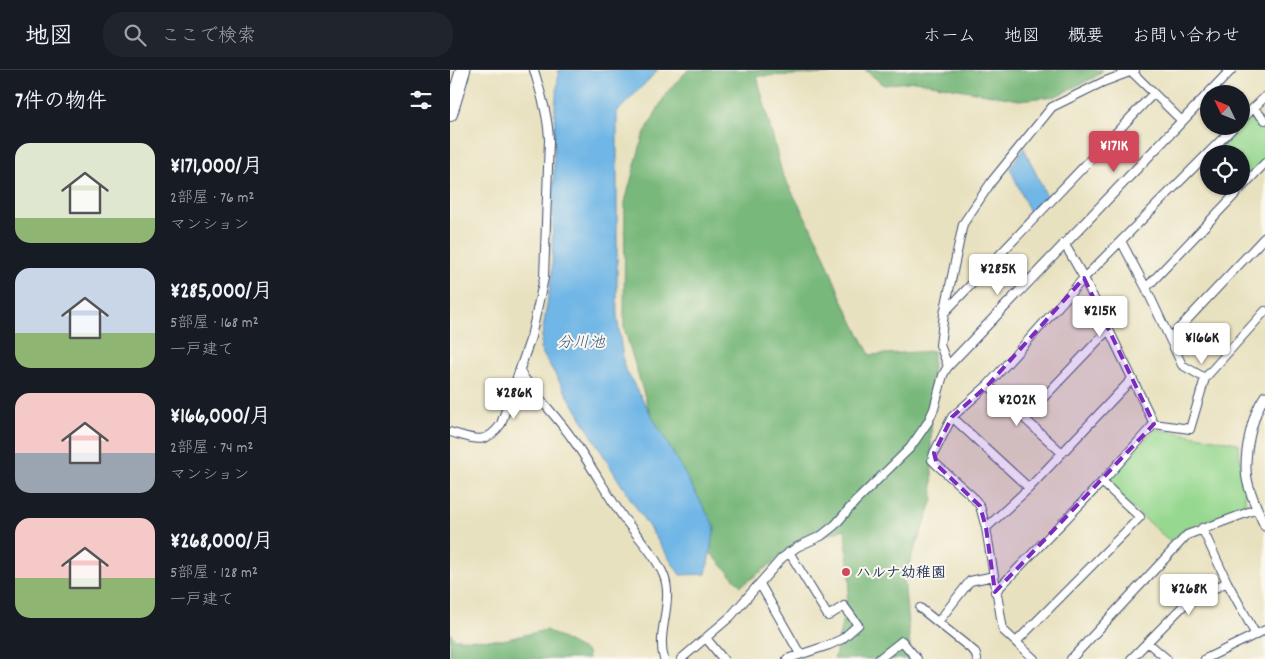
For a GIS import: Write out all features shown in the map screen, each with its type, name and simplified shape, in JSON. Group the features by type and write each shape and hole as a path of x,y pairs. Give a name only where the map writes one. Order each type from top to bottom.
{"highway":[{"path":"450,114 462,70"}],"street":[{"path":"450,432 479,440 488,438 495,432 500,424 531,337 544,278 548,121 534,70"},
{"path":"681,659 730,617 789,552 828,531 910,448 928,422 934,409 943,375 948,366 1230,70"},
{"path":"948,366 940,345 944,314 963,224 992,181 1052,107 1103,82 1133,71 1153,94 1181,120"},
{"path":"944,314 1153,94"},
{"path":"1250,111 1265,97"},
{"path":"1253,108 1265,120"},
{"path":"1030,658 1002,630 986,528 980,506 977,501 932,460 934,453 952,417 988,385 1084,278 1226,135"},
{"path":"1146,288 1265,163"},
{"path":"1170,338 1265,237"},
{"path":"1121,241 1146,288 1182,366 1205,378"},
{"path":"1064,243 1084,278 1154,424"},
{"path":"1154,424 1190,429 1205,378 1265,311"},
{"path":"1024,418 1108,330"},
{"path":"520,371 531,388 572,438 616,506 659,566 665,578 667,590 662,641 664,659"},
{"path":"986,528 1029,488 1132,379"},
{"path":"988,385 1062,453"},
{"path":"1265,396 1260,403 1250,430 1246,478 1256,509 1265,526"},
{"path":"952,417 1029,488"},
{"path":"995,592 1102,482 1154,424"},
{"path":"1016,642 1140,517 1102,482"},
{"path":"1071,659 1187,534 1256,509"},
{"path":"1202,528 1226,582 1256,635"},
{"path":"787,659 842,639 858,625 844,606 828,616 789,552"},
{"path":"938,622 970,581 994,576"},
{"path":"1131,659 1185,604 1226,582"},
{"path":"760,584 800,654"},
{"path":"920,608 975,652 977,659"},
{"path":"1205,659 1265,630"},
{"path":"706,638 723,659"},
{"path":"879,659 902,641 917,659"},
{"path":"1147,642 1167,659"}],"highlighted area":[{"path":"1084,278 1154,424 995,592 986,528 980,506 937,465 934,453 952,417 988,385"}],"green space":[{"path":"688,70 838,70 828,74 757,76 782,173 819,243 843,302 870,355 933,351 931,443 933,500 904,578 911,659 834,659 850,583 845,529 797,545 741,586 706,548 672,478 624,328 625,202 643,136 667,92"},
{"path":"865,70 1103,70 1095,77 1056,96 1019,100 915,81 884,85"},
{"path":"1254,116 1265,126 1265,158 1250,174 1250,145 1223,145 1234,135 1250,135 1250,120"},
{"path":"1155,429 1238,443 1246,507 1184,529 1171,542 1104,483"},
{"path":"546,630 587,652 588,659 450,659 450,633 455,639 503,640"}],"water":[{"name":"分川池","path":"559,70 658,70 617,112 617,315 624,367 715,527 706,574 680,575 619,481 540,349 552,273 555,107"},
{"path":"1024,148 1047,197 1031,215 1010,168"}],"place":[{"name":"ハルナ幼稚園","path":"846,572"}]}
